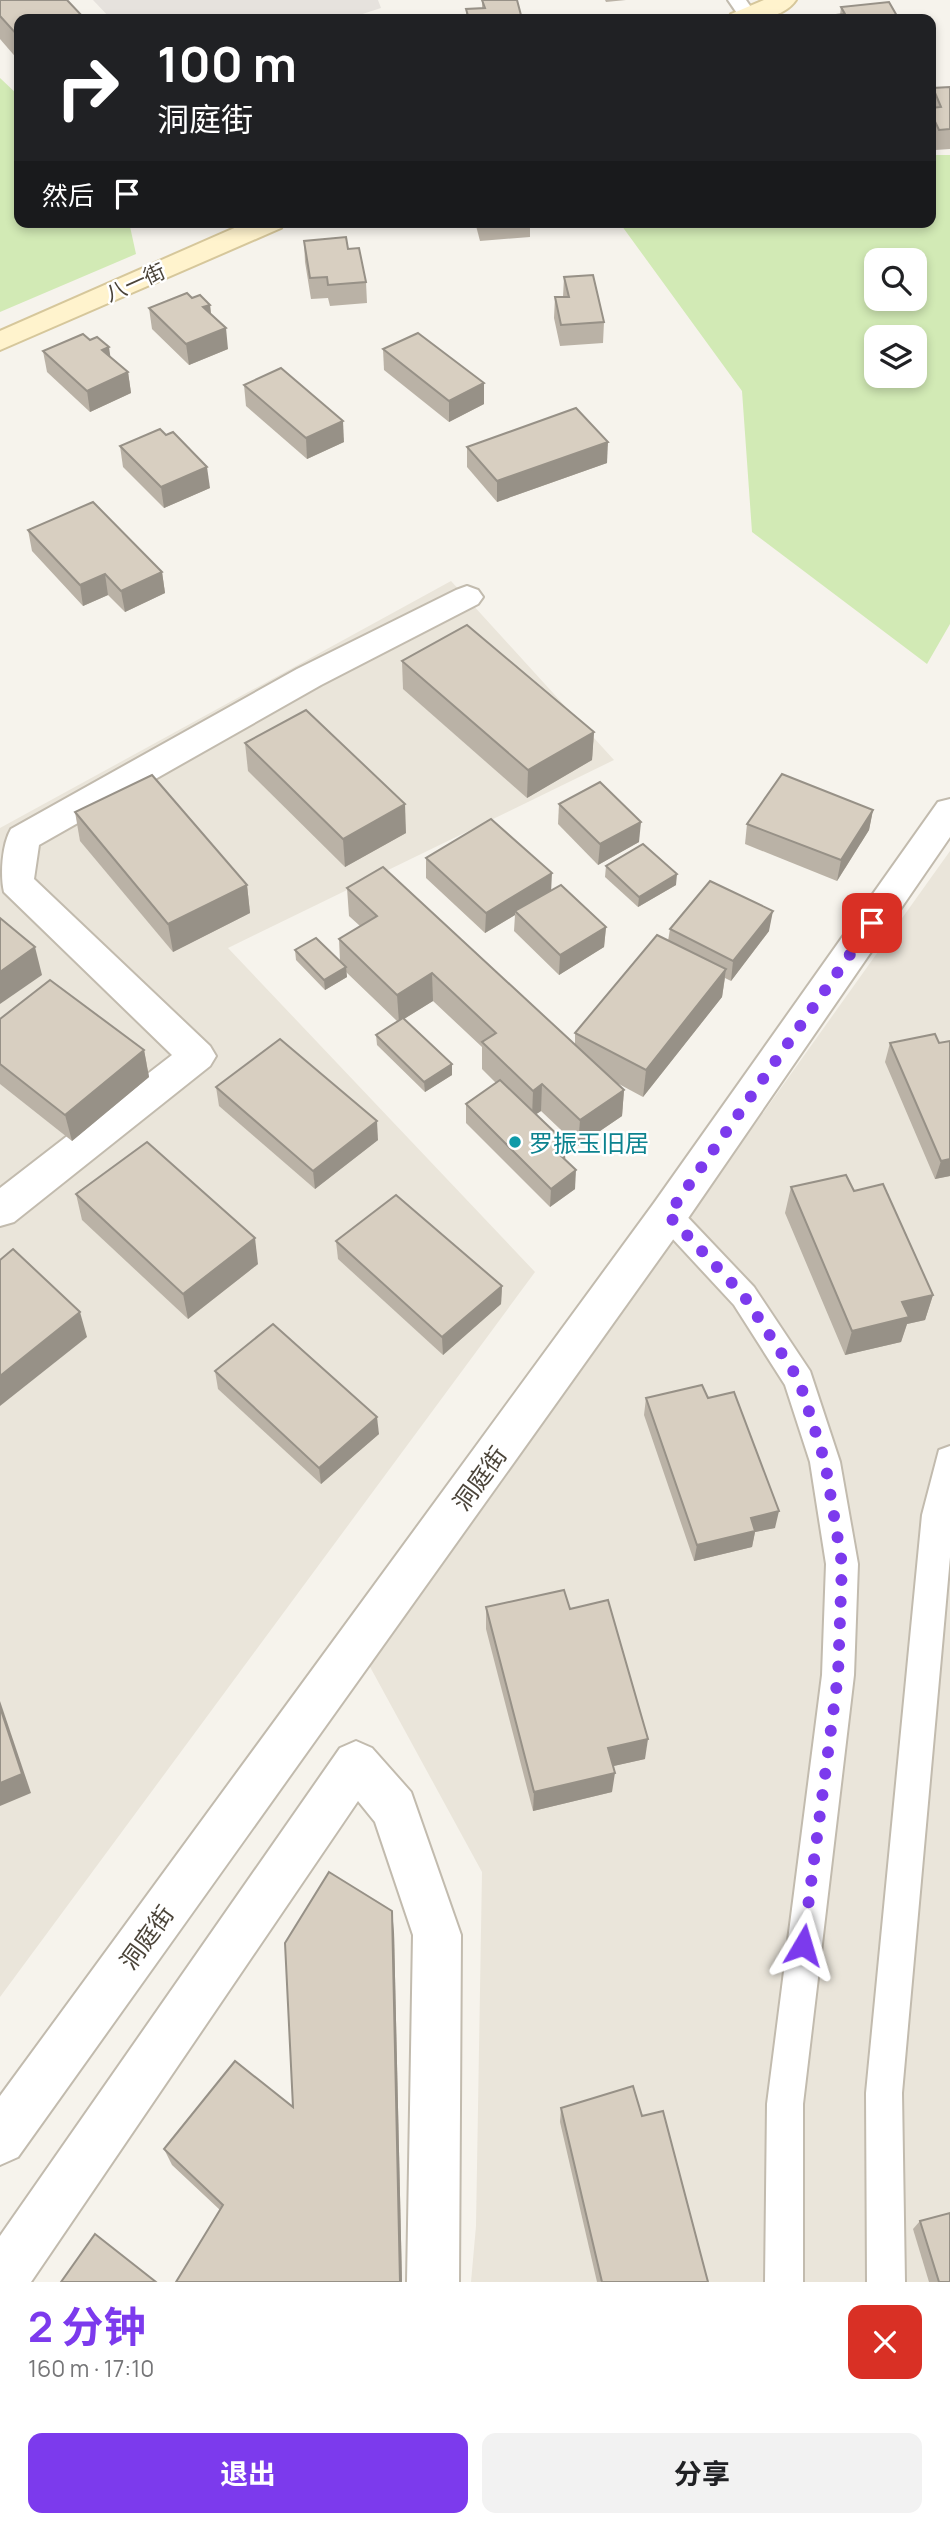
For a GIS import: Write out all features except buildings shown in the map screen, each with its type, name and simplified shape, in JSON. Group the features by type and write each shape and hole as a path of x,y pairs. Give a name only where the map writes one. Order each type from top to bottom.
{"street":[{"path":"742,12 784,0"},
{"name":"八一街","path":"0,341 257,228"},
{"path":"0,1210 197,1056 16,883 23,838 309,677 467,597"},
{"name":"洞庭街","path":"0,2139 668,1215 950,811"},
{"path":"0,2282 356,1763 394,1808 437,1935 433,2282"}],"lane":[{"path":"668,1215 744,1296 799,1380 825,1462 842,1564 838,1675 785,2104 784,2282"},
{"path":"886,2282 884,2093 938,1514 950,1460"}],"shaded area":[{"path":"93,0 378,0 381,8 362,14 106,14"},
{"path":"451,581 614,760 228,948 535,1272 0,1997 0,828"},
{"path":"950,851 950,2282 471,2282 476,2226 482,1872 369,1665"}],"green space":[{"path":"0,78 14,91 14,228 130,228 136,254 0,312"},
{"path":"936,155 950,155 950,624 927,664 752,532 742,391 623,228 936,228"}],"place":[{"name":"罗振玉旧居","path":"515,1142"}],"route":[{"path":"803,1945 838,1675 842,1564 825,1462 799,1380 744,1296 668,1215 872,923"}]}
